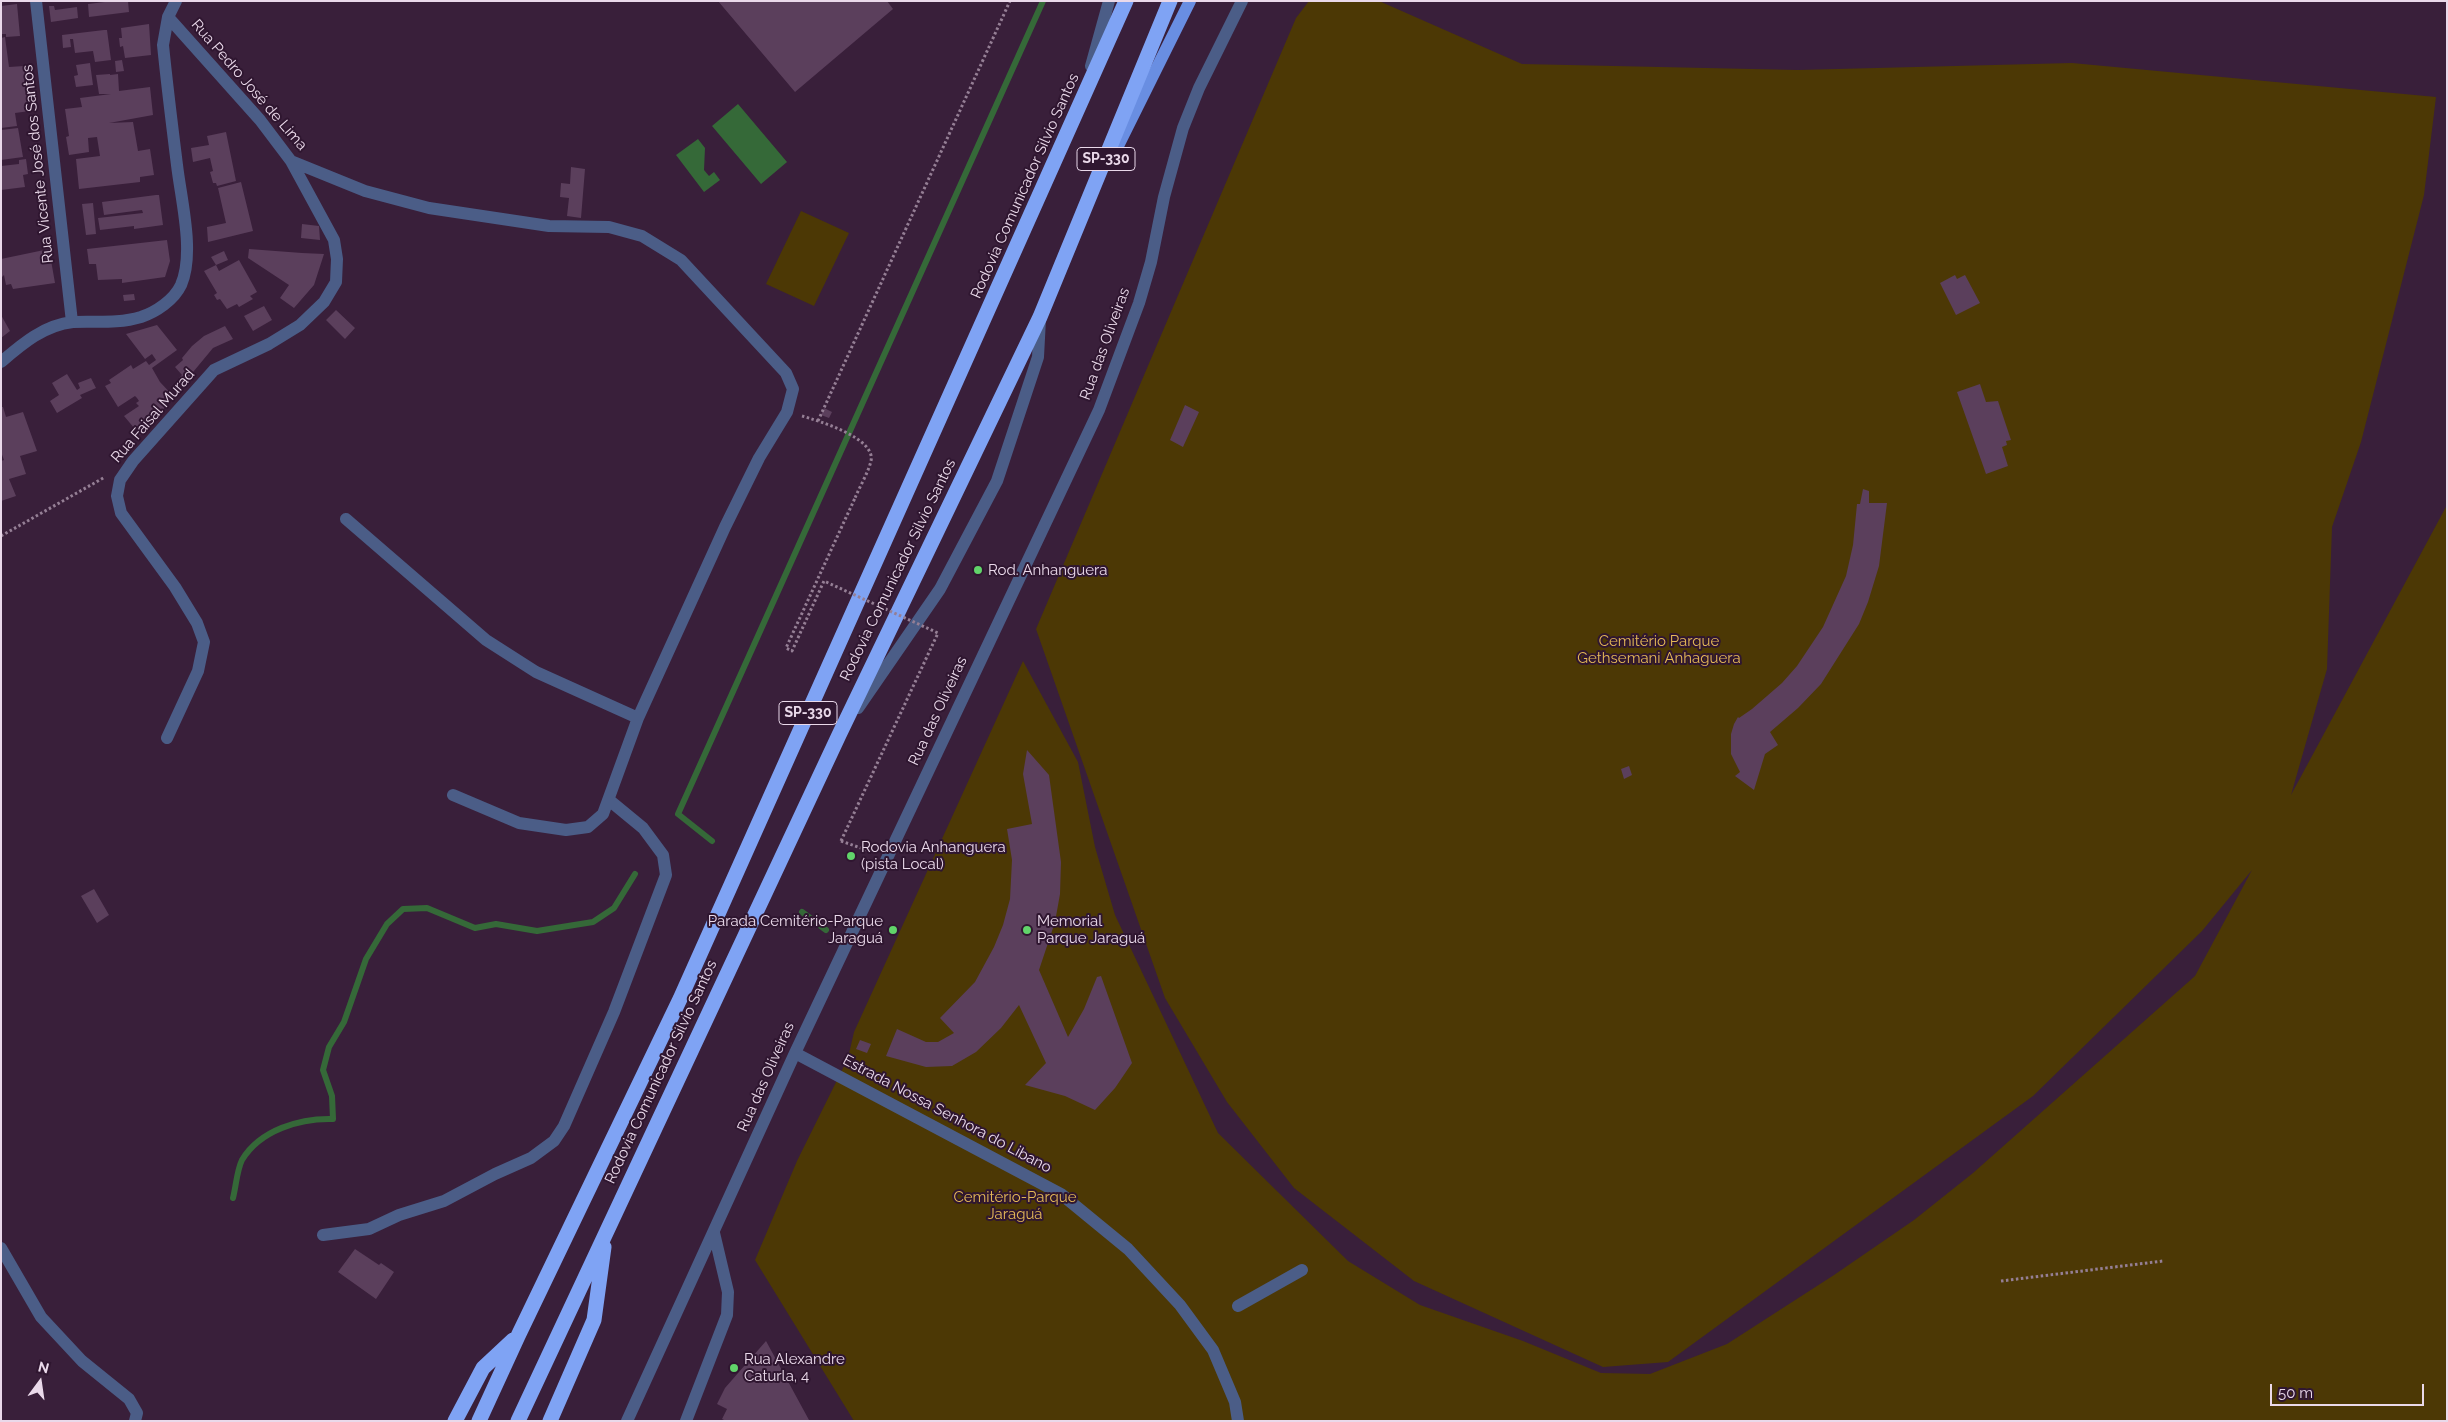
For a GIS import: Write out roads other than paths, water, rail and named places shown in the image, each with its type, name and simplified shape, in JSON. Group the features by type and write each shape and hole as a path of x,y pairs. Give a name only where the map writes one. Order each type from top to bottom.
{"highway":[{"name":"Rodovia Comunicador Silvio Santos","path":"479,1421 684,990 1126,1"},
{"name":"Rodovia Comunicador Silvio Santos","path":"518,1421 839,734 1040,317 1170,1"},
{"path":"550,1421 594,1320 607,1231"},
{"path":"455,1421 483,1368 518,1336"}],"main road":[{"path":"1086,207 1152,80 1190,1"}],"street":[{"name":"Rua Vicente José dos Santos","path":"36,1 72,322"},
{"path":"1,362 27,340 52,327 72,322 101,324 141,317 172,300 181,285 187,263 185,225 163,44 168,17 176,1"},
{"path":"1082,101 1110,1"},
{"name":"Rua das Oliveiras","path":"627,1421 795,1053 1099,410 1151,262 1164,197 1183,128 1199,88 1242,1"},
{"name":"Rua Pedro José de Lima","path":"168,17 260,120 291,161 365,191 429,208 549,226 609,227 642,236 681,260 786,373 793,389 787,412 759,458 725,527 638,718"},
{"name":"Rua Faisal Murad","path":"167,738 198,671 204,642 197,623 175,586 121,513 117,496 120,480 133,461 214,370 269,344 300,325 324,302 336,282 338,258 334,240 291,161"},
{"path":"839,734 940,589 997,481 1038,357 1040,317"},
{"path":"346,519 486,640 536,672 638,718 603,814 588,827 566,830 519,822 453,795"},
{"path":"323,1235 368,1229 399,1215 444,1201 495,1174 531,1158 554,1140 564,1126 614,1012 666,875 663,855 643,828 609,800"},
{"name":"Estrada Nossa Senhora do Libano","path":"795,1053 1061,1194 1128,1249 1180,1305 1213,1350 1235,1402 1238,1421"},
{"path":"686,1421 728,1315 728,1292 714,1233"},
{"path":"1,1248 41,1317 82,1361 129,1399 137,1413 135,1421"},
{"path":"1238,1306 1302,1270"}],"waterway":[{"path":"712,841 678,814 1043,1"},
{"path":"233,1198 240,1164 259,1141 282,1128 294,1124 320,1119 333,1119 332,1096 323,1070 329,1047 344,1022 366,959 387,924 403,909 427,908 475,928 496,924 537,931 593,922 614,908 635,874"},
{"path":"802,912 826,930"}],"place":[{"name":"Rod. Anhanguera","path":"978,570"},
{"name":"Rodovia Anhanguera (pista Local)","path":"851,856"},
{"name":"Parada Cemitério-Parque Jaraguá","path":"893,930"},
{"name":"Memorial Parque Jaraguá","path":"1027,930"},
{"name":"Rua Alexandre Caturla, 4","path":"734,1368"}],"park label":[{"name":"Cemitério Parque Gethsemani Anhaguera","path":"1659,650"},
{"name":"Cemitério-Parque Jaraguá","path":"1015,1206"}]}
